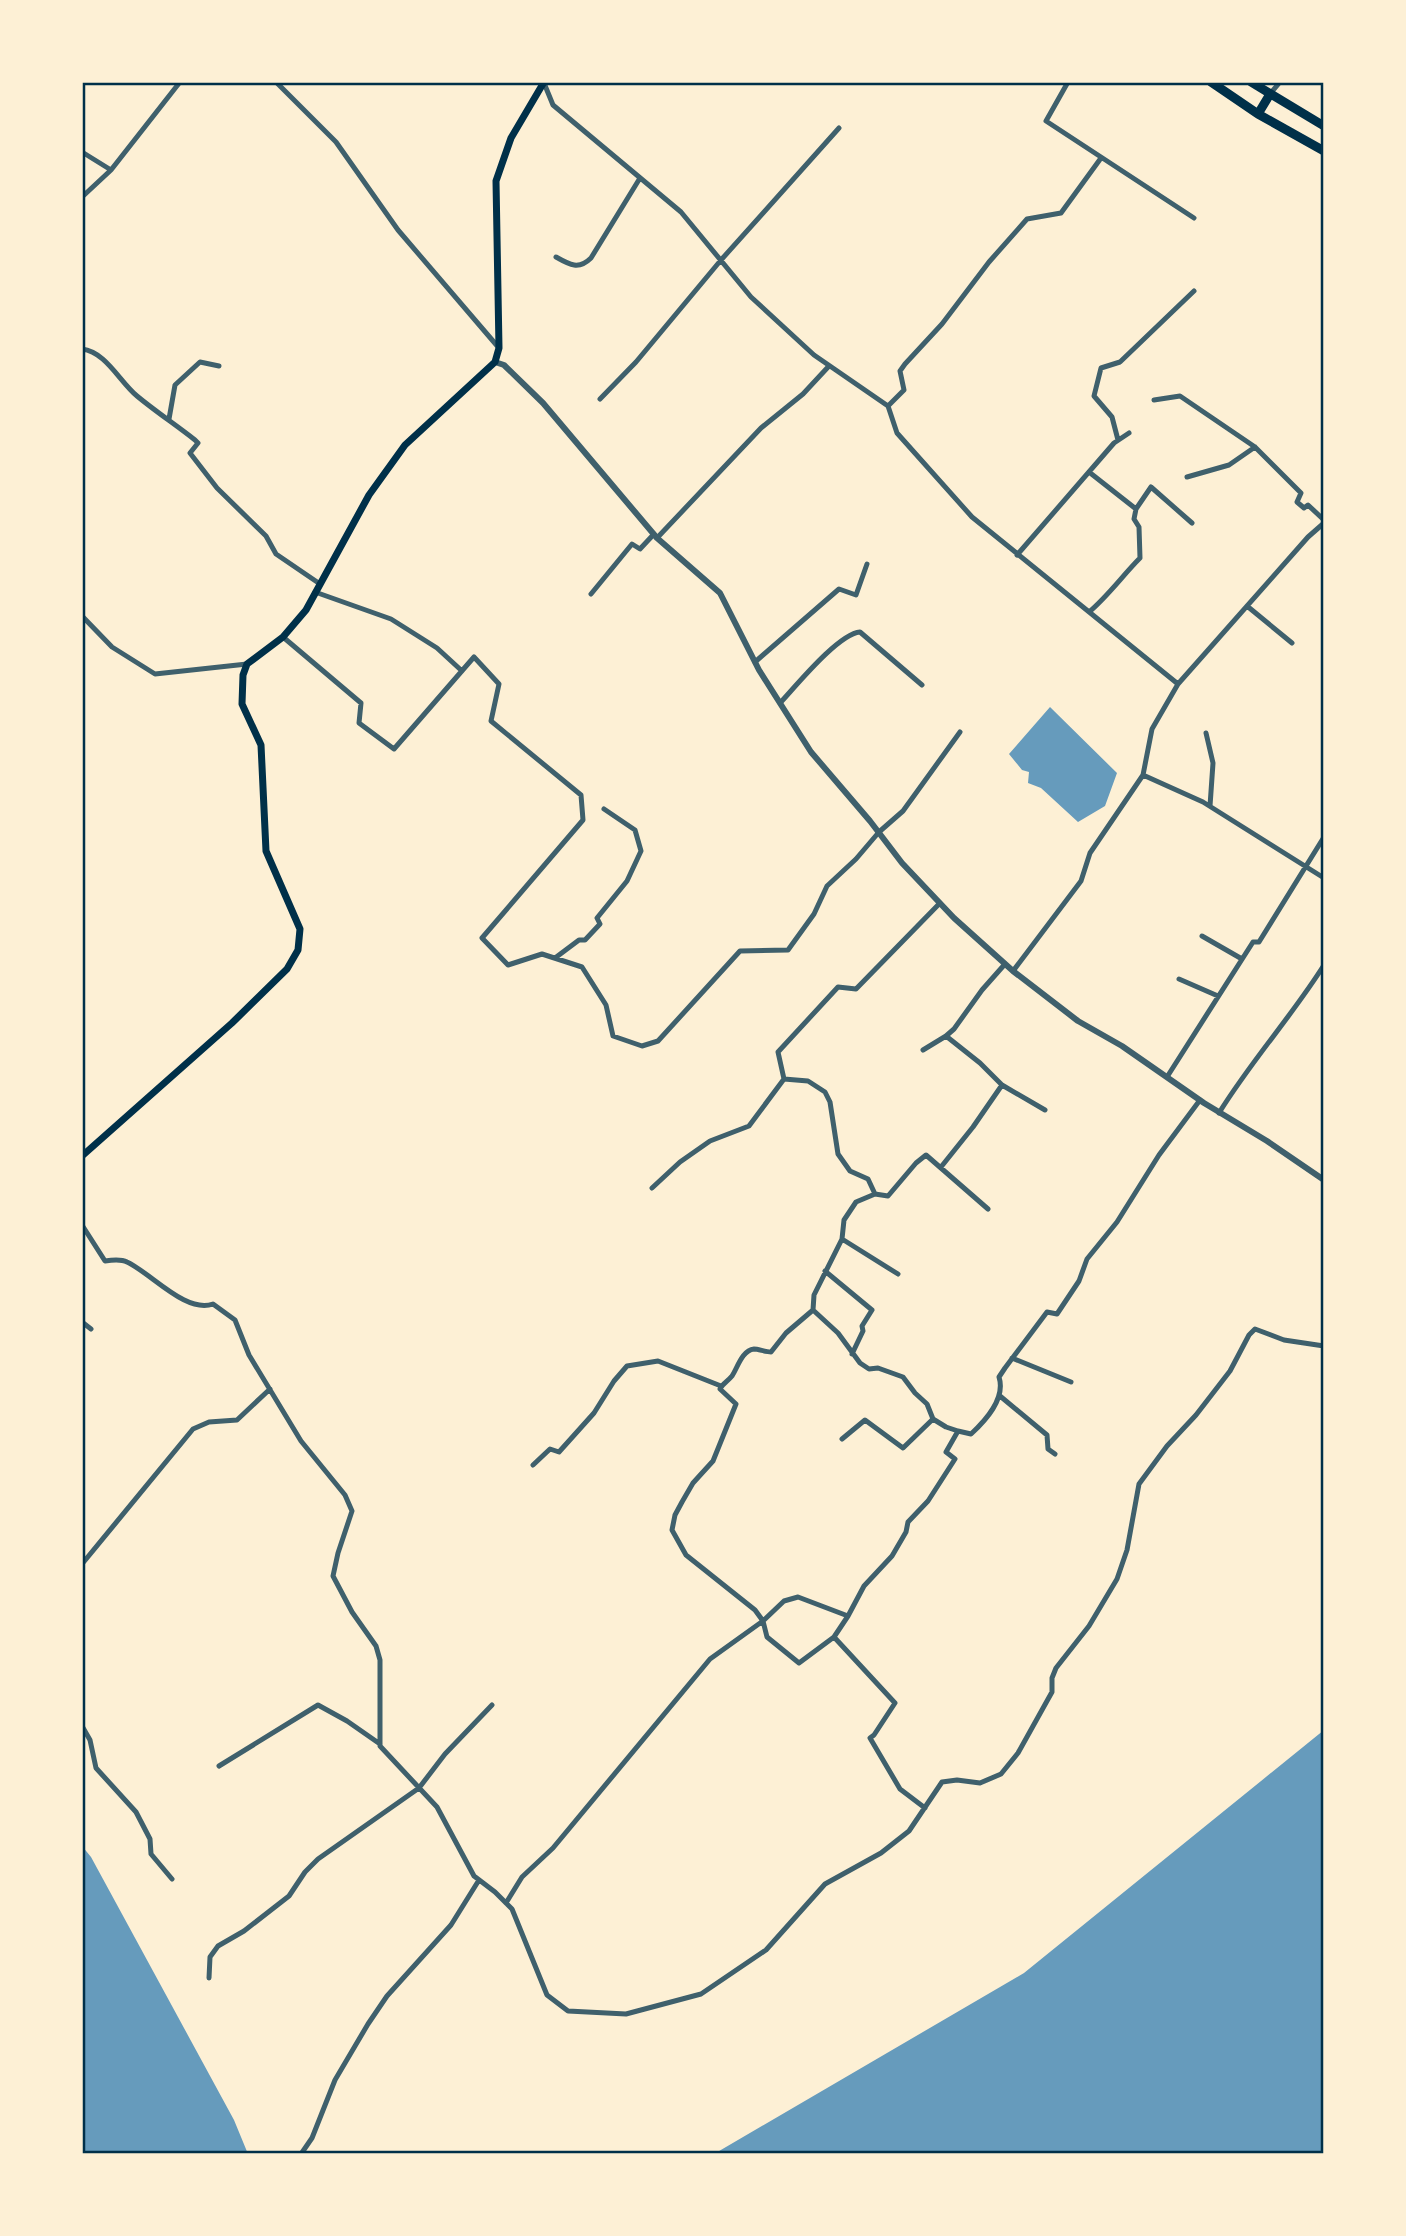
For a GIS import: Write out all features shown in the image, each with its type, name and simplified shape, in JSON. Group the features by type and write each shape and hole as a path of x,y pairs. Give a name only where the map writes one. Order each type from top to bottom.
{"highway":[{"path":"1211,82 1258,114 1324,151"},
{"path":"1251,82 1324,125"},
{"path":"1258,114 1270,94"}],"main road":[{"path":"82,1156 232,1023 287,970 298,950 300,929 266,851 261,745 242,704 241,689 247,664 283,637 306,610 369,495 405,445 495,362 499,348 496,181 511,138 544,83"}],"street":[{"path":"82,197 111,170 180,82"},
{"path":"276,82 336,142 398,230 499,348"},
{"path":"1068,82 1046,121 1194,218"},
{"path":"1270,94 1280,82"},
{"path":"544,83 553,105 681,212 751,297 814,355 888,406 897,433 972,517 1178,684"},
{"path":"600,399 636,362 721,260 839,128"},
{"path":"82,152 111,170"},
{"path":"888,406 904,390 900,371 942,324 989,262 1027,219 1061,213 1101,158"},
{"path":"556,257 574,267 591,258 640,178"},
{"path":"1118,440 1112,417 1094,396 1101,368 1121,362 1194,290"},
{"path":"82,349 91,350 103,359 136,395 198,443 190,453 218,488 266,536 276,554 317,588 391,619 437,648 462,671"},
{"path":"169,419 175,385 200,362 219,366"},
{"path":"495,362 504,365 543,403 655,536 719,593 755,662 811,752 902,863 940,903 1013,971 1078,1021 1122,1046 1219,1113 1324,1180"},
{"path":"591,594 632,544 640,549 655,536 761,428 803,394 829,366"},
{"path":"1013,971 1082,881 1090,853 1143,775 1152,729 1178,684 1324,522 1308,505 1304,508 1297,502 1301,494 1255,447 1180,396 1154,400"},
{"path":"1017,555 1118,440 1129,433"},
{"path":"1187,477 1229,465 1255,447"},
{"path":"1089,472 1136,509"},
{"path":"1089,612 1140,558 1139,527 1134,519 1136,509 1151,487 1192,523"},
{"path":"755,662 839,589 856,594 867,564"},
{"path":"1247,607 1292,643"},
{"path":"82,616 112,646 155,674 247,664"},
{"path":"780,703 813,666 851,633 860,632 922,685"},
{"path":"283,637 361,703 359,723 394,749 474,657 499,684 491,721 580,794 583,820 482,938 508,965 542,954 582,967 606,1005 613,1036 642,1046 658,1041 740,951 788,950 814,914 827,886 903,811 960,732"},
{"path":"1206,733 1213,763 1210,806"},
{"path":"1143,775 1210,806 1324,878"},
{"path":"555,958 579,940 585,940 600,924 597,918 627,881 641,851 635,830 604,809"},
{"path":"1167,1077 1253,942 1259,942 1324,836"},
{"path":"652,1188 710,1141 749,1126 784,1079 778,1052 838,987 856,989 940,903"},
{"path":"1202,936 1242,959"},
{"path":"923,1050 954,1029 1005,964"},
{"path":"1219,1113 1244,1073 1306,994 1324,965"},
{"path":"1179,979 1218,996"},
{"path":"946,1036 1002,1085 1045,1110"},
{"path":"784,1079 808,1081 825,1092 832,1108 838,1154 850,1171 868,1179 875,1194"},
{"path":"941,1167 973,1128 1002,1085"},
{"path":"813,1310 838,1333 860,1363 869,1369 878,1368 903,1377 928,1404 933,1419 946,1427 971,1434 983,1423 1000,1396 1002,1384 999,1377 1012,1358 1047,1312 1057,1314 1079,1281 1087,1259 1117,1222 1159,1155 1200,1100"},
{"path":"721,1386 734,1374 736,1366 749,1351 755,1349 771,1352 786,1333 813,1310 814,1295 842,1239 844,1220 856,1202 875,1194 888,1196 926,1155 988,1209"},
{"path":"82,1225 105,1261 125,1260 190,1304 213,1304 235,1320 249,1354 301,1441 345,1495 352,1511 333,1576 352,1612 376,1646 380,1660 380,1744"},
{"path":"842,1239 898,1274"},
{"path":"825,1271 872,1310 862,1326 863,1331 852,1354"},
{"path":"82,1322 91,1329"},
{"path":"219,1766 318,1705 380,1744 437,1807 474,1876 512,1909 547,1995 568,2011 626,2014 701,1994 766,1950 825,1884 881,1853 909,1831 942,1782 957,1780 980,1783 1002,1774 1018,1753 1052,1692 1052,1678 1056,1668 1089,1626 1117,1579 1127,1550 1139,1484 1230,1371 1249,1335 1255,1329 1284,1340 1324,1346"},
{"path":"1012,1358 1071,1382"},
{"path":"533,1465 550,1449 559,1452 594,1413 627,1366 658,1361 721,1386"},
{"path":"721,1386 720,1389 736,1404 713,1461 687,1492 675,1515 671,1530 686,1555 755,1610 767,1637 799,1663 834,1637 870,1579 892,1556 906,1532 908,1522 928,1501 955,1459 946,1452 958,1431"},
{"path":"82,1564 193,1429 209,1422 237,1420 270,1389"},
{"path":"1000,1396 1047,1435 1048,1449 1055,1454"},
{"path":"842,1439 865,1420 903,1448 933,1419"},
{"path":"506,1903 522,1877 553,1848 710,1659 762,1621 784,1601 798,1597 848,1615"},
{"path":"834,1637 895,1703 870,1738 900,1789 925,1808"},
{"path":"209,1978 209,1957 218,1946 244,1931 289,1896 304,1872 318,1859 419,1788 446,1754 492,1705"},
{"path":"82,1727 90,1740 96,1768 136,1812 150,1839 151,1854 172,1879"},
{"path":"301,2154 312,2138 335,2080 368,2024 387,1996 451,1925 479,1880"}],"water":[{"path":"1050,707 1117,773 1105,806 1078,822 1041,788 1028,783 1029,772 1022,770 1009,754"},
{"path":"1324,1730 1324,2154 714,2154 1024,1973"},
{"path":"82,1846 91,1857 234,2120 248,2154 82,2154"}]}
